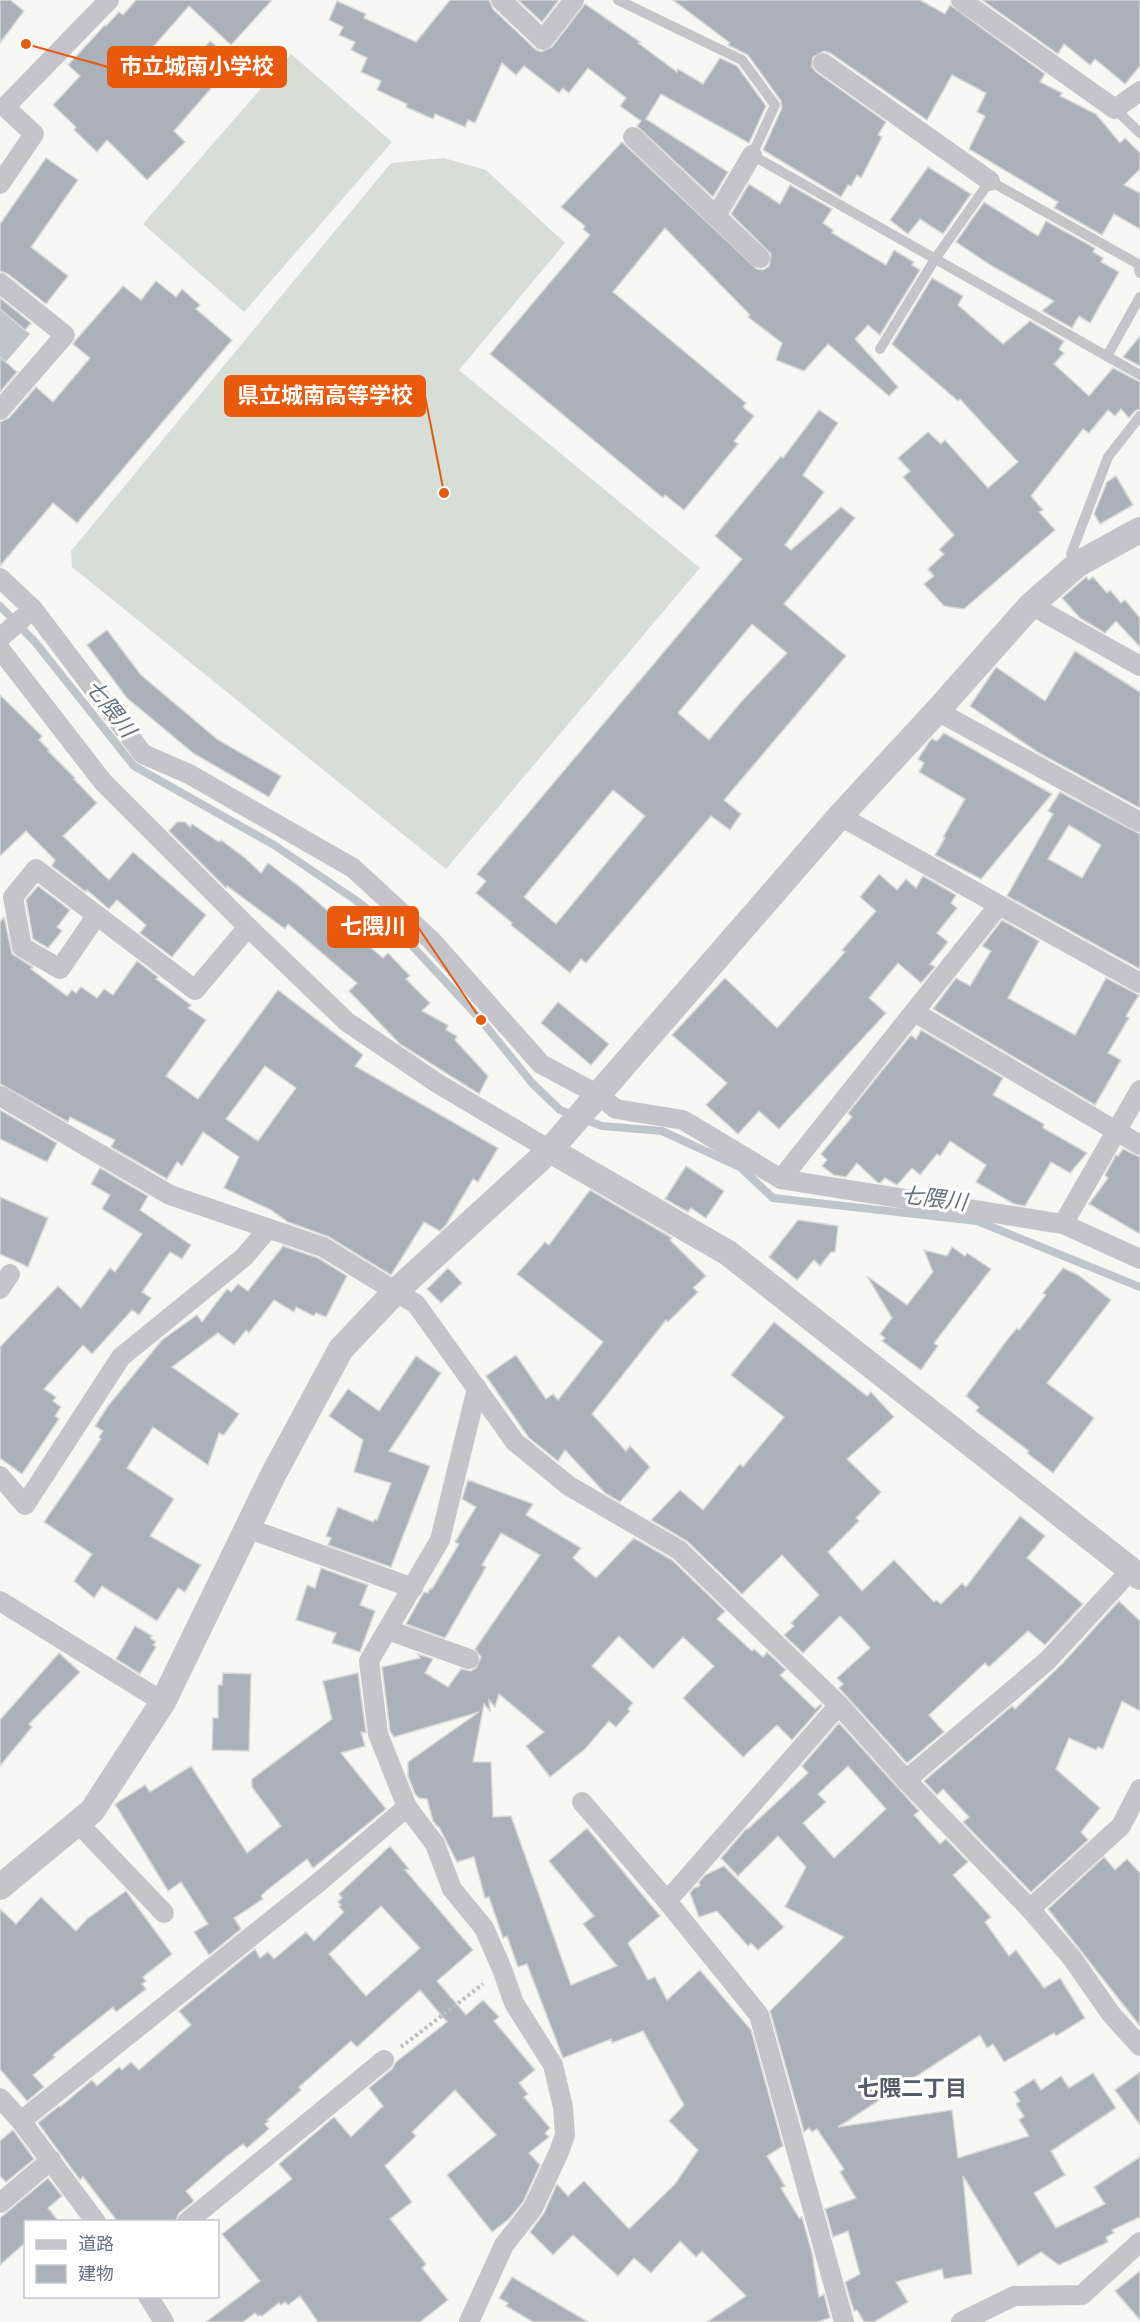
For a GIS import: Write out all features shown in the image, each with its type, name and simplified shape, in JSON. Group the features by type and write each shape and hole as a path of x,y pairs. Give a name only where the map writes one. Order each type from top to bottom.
{"street":[{"path":"0,184 34,134 5,107 109,0"},
{"path":"501,0 543,40 574,0"},
{"path":"961,0 1115,109 1140,91"},
{"path":"823,63 990,182"},
{"path":"633,137 760,258"},
{"path":"716,216 752,155"},
{"path":"0,283 65,335 0,410"},
{"path":"0,1887 92,1811 162,1702 273,1475 341,1349 396,1291 556,1143 840,816 1031,605 1078,564 1140,530"},
{"path":"0,578 143,754 189,774 353,868 431,940 541,1064 592,1100 616,1109 682,1120 781,1179 1063,1224 1140,1259"},
{"path":"1031,605 1140,666"},
{"path":"29,614 2,640 103,782 347,1022 437,1083 556,1143 728,1253 1136,1574 1047,1661 906,1780"},
{"path":"937,711 1140,822"},
{"path":"840,816 1140,983"},
{"path":"97,915 60,969 22,947 13,897 36,869 97,915 195,990 248,927"},
{"path":"781,1179 999,905"},
{"path":"914,1012 1140,1145"},
{"path":"1063,1224 1140,1090"},
{"path":"0,1096 170,1195 324,1247 416,1304 515,1442 569,1485 679,1550 839,1705 906,1780 1030,1909 1072,1958 1111,2014 1140,2046"},
{"path":"0,1476 25,1505 121,1357 244,1257 268,1229"},
{"path":"469,2322 504,2245 532,2208 559,2152 565,2135 563,2107 553,2065 514,2003 484,1928 452,1889 435,1844 407,1807 378,1734 369,1661 440,1540 477,1388"},
{"path":"247,1528 413,1588"},
{"path":"0,1602 162,1702"},
{"path":"388,1630 469,1659"},
{"path":"667,1900 839,1705"},
{"path":"1030,1909 1121,1826 1140,1789"},
{"path":"582,1802 667,1900 759,2015 844,2322"},
{"path":"21,2121 309,1891 407,1807"},
{"path":"78,1823 164,1913"},
{"path":"189,2220 384,2060"},
{"path":"0,2098 21,2121 95,2220"},
{"path":"0,2203 51,2160"},
{"path":"961,2322 1014,2296 1082,2295 1140,2241"},
{"path":"149,2298 164,2322"}],"lane":[{"path":"618,0 742,60 775,105 752,155 1140,375"},
{"path":"1115,109 1140,133"},
{"path":"880,349 935,259 990,182 1138,264 1140,273"},
{"path":"1107,356 1140,297"},
{"path":"1078,564 1071,554 1108,457 1140,416"}],"path":[{"path":"384,2060 502,1969"}],"shaded area":[{"path":"291,54 392,142 244,312 143,224"},
{"path":"444,158 486,170 565,243 459,370 700,568 446,869 72,567 71,551 391,163"},
{"path":"0,309 30,334 0,369"}],"building":[{"path":"0,0 10,0 24,11 0,43"},
{"path":"136,0 272,0 231,45 189,6 153,47 183,72 210,41 235,61 174,131 185,142 147,180 107,140 97,152 53,105 80,76 68,65 105,25 119,12 123,15"},
{"path":"450,0 489,0 493,9 541,52 552,47 585,4 640,42 638,43 677,72 678,69 703,84 720,58 737,66 766,106 749,143 661,94 646,119 728,172 713,197 637,126 641,121 620,106 626,98 588,68 569,93 563,88 559,93 524,66 516,75 502,63 475,123 468,120 465,127 435,114 433,119 377,90 381,81 361,72 367,58 351,50 355,42 339,35 343,27 329,20 337,1 366,14 364,18 416,42"},
{"path":"518,0 559,0 542,22"},
{"path":"673,0 920,0 945,14 950,5 1045,74 1040,82 1062,93 1060,96 1096,114 1120,143 1125,138 1140,153 1140,169 1124,185 1140,193 1140,229 1114,214 1102,235 1054,208 1058,202 969,149 985,116 977,112 986,93 952,75 927,120 824,51 813,57 812,67 816,72 886,122 878,135 882,137 861,178 857,175 841,197 763,150 782,108 781,101 748,55 728,45 730,43"},
{"path":"982,0 1140,0 1140,66 1125,84 1095,59 1090,65 1064,44 1058,54"},
{"path":"622,142 757,269 763,270 769,266 771,254 731,214 749,184 780,204 790,185 832,209 823,223 833,230 832,233 886,265 894,250 914,262 912,265 920,270 880,335 868,325 855,339 898,387 889,396 828,344 804,371 776,360 782,343 748,317 750,315 665,228 613,292 746,403 743,407 754,416 734,441 738,444 684,510 665,495 663,498 490,354 590,235 583,229 585,226 561,207"},
{"path":"46,158 78,180 31,247 68,276 46,304 8,274 0,271 0,224"},
{"path":"928,167 971,194 943,234 920,219 908,234 890,220"},
{"path":"984,202 1038,236 1046,221 1095,248 1093,252 1103,258 1101,262 1119,272 1090,323 1079,316 1072,328 1042,311 1054,301 992,266 956,242"},
{"path":"932,278 963,296 958,305 1003,344 1030,321 1064,341 1059,349 1064,353 1054,364 1089,396 1113,368 1140,382 1140,409 1129,418 1121,409 1115,416 1108,410 1089,433 1083,429 1031,496 1043,510 1039,512 1055,530 964,609 944,606 924,584 934,576 928,569 944,554 939,550 954,535 903,477 910,471 898,458 928,432 941,444 945,440 988,488 1018,462 960,399 958,401 892,344"},
{"path":"156,281 176,297 182,289 200,305 196,309 232,340 77,523 53,503 0,566 0,422 9,418 36,387 53,402 90,358 73,344 75,341 123,286 141,300"},
{"path":"0,298 31,323 25,330 0,309"},
{"path":"1140,336 1140,366 1123,357"},
{"path":"0,357 17,372 0,392"},
{"path":"819,410 838,423 803,475 824,492 785,545 791,550 841,507 855,518 784,604 846,656 724,800 741,814 730,830 711,816 586,963 581,959 570,973 476,893 486,881 477,874 742,559 715,536 781,456 783,458","holes":["752,624 787,653 709,740 678,713","613,790 645,816 556,924 524,897"]},
{"path":"1116,476 1133,505 1100,524 1094,514 1107,482"},
{"path":"1086,577 1089,580 1093,577 1107,593 1110,590 1121,603 1125,600 1140,618 1140,647 1116,621 1105,633 1080,618 1062,598"},
{"path":"107,630 141,675 218,740 281,776 269,797 193,753 127,698 87,645"},
{"path":"1075,651 1140,692 1140,808 1039,753 970,706 996,667 1045,701"},
{"path":"0,695 42,736 39,740 48,751 97,803 63,836 109,880 133,852 206,915 172,957 140,933 146,925 117,900 109,909 87,890 86,892 52,866 55,860 26,831 0,856"},
{"path":"944,733 1052,794 981,879 935,855 965,799 919,772 924,763 918,759 932,739 937,741"},
{"path":"1060,792 1140,834 1140,969 1007,896 1053,814 1048,811","holes":["1069,825 1101,845 1082,878 1048,859"]},
{"path":"177,822 185,822 190,827 192,824 219,842 221,840 261,873 268,863 300,887 383,958 388,953 410,976 406,979 430,1003 422,1011 448,1025 446,1030 457,1036 455,1040 488,1076 479,1094 400,1044 349,991 357,983 288,924 285,929 227,886 226,888 169,831"},
{"path":"879,874 897,890 906,879 916,888 923,876 956,895 951,903 957,908 937,933 948,942 930,964 935,967 921,983 898,963 869,998 886,1013 779,1129 759,1111 738,1134 706,1105 727,1083 672,1035 725,978 777,1028 845,952 842,950 876,911 860,897"},
{"path":"38,886 70,910 57,927 62,931 48,948 33,939 26,900"},
{"path":"4,917 12,954 33,967 31,969 67,996 72,990 76,993 81,987 97,998 104,989 113,995 137,961 158,977 156,979 191,1005 188,1008 206,1020 166,1076 198,1099 278,990 363,1055 355,1066 498,1148 478,1182 473,1179 446,1225 440,1231 424,1222 391,1275 329,1237 288,1222 271,1210 224,1188 239,1157 203,1132 182,1166 177,1162 167,1179 111,1147 115,1140 70,1117 68,1122 0,1084 0,922","holes":["265,1066 296,1088 258,1141 226,1119"]},
{"path":"1002,920 1039,941 1008,998 1075,1035 1106,978 1139,995 1126,1016 1129,1018 1108,1053 1121,1060 1095,1105 933,1009 956,978 970,986 991,951 982,946"},
{"path":"558,1002 609,1044 591,1065 541,1023"},
{"path":"921,1030 1003,1078 993,1095 1044,1124 1043,1128 1087,1153 1070,1173 1051,1162 1025,1206 1014,1204 976,1182 986,1165 950,1141 940,1156 937,1154 920,1175 912,1168 897,1185 885,1178 880,1183 877,1182 857,1163 846,1177 834,1175 822,1166 827,1160 821,1154 852,1117 848,1113 911,1035 916,1039"},
{"path":"0,1110 57,1143 47,1162 0,1139"},
{"path":"1123,1149 1140,1157 1140,1234 1089,1204 1108,1178 1105,1175 1116,1155 1118,1156"},
{"path":"686,1166 724,1191 706,1218 691,1208 688,1212 665,1199"},
{"path":"100,1168 148,1196 140,1210 191,1245 182,1259 170,1252 142,1292 151,1298 139,1315 132,1310 92,1354 83,1345 44,1389 56,1397 53,1401 61,1407 55,1416 59,1419 22,1474 0,1458 0,1347 58,1286 81,1308 110,1268 115,1272 142,1234 102,1209 110,1195 91,1184"},
{"path":"590,1190 672,1238 670,1240 706,1276 693,1288 698,1292 668,1322 666,1320 592,1414 626,1451 630,1446 650,1467 620,1502 605,1493 565,1450 558,1461 529,1438 486,1376 516,1355 546,1399 553,1394 558,1400 603,1342 517,1274 545,1242 549,1245"},
{"path":"0,1197 48,1218 28,1267 0,1254"},
{"path":"798,1220 838,1226 835,1252 831,1252 820,1266 814,1260 797,1280 769,1257"},
{"path":"283,1246 318,1258 347,1276 326,1317 316,1313 314,1316 296,1307 294,1312 274,1300 249,1333 246,1330 234,1345 218,1333 172,1367 239,1414 224,1435 219,1433 208,1465 153,1427 127,1468 174,1499 150,1536 201,1565 185,1592 178,1588 157,1621 102,1586 94,1598 74,1581 92,1554 44,1522 101,1439 99,1437 103,1431 95,1426 108,1406 162,1340 197,1315 202,1322 227,1289 231,1292 238,1284 248,1291"},
{"path":"952,1247 965,1256 967,1253 991,1269 934,1343 938,1346 921,1370 882,1341 885,1338 880,1334 892,1318 867,1276 907,1305 933,1272 924,1250 947,1256"},
{"path":"448,1268 462,1283 441,1303 427,1289"},
{"path":"1063,1268 1078,1275 1111,1300 1047,1383 1094,1418 1053,1473 1027,1453 1029,1451 976,1411 979,1407 966,1396 1007,1340 1017,1328 1019,1330 1046,1295 1043,1293"},
{"path":"774,1322 867,1396 871,1392 894,1417 847,1459 881,1492 856,1518 859,1521 828,1552 862,1591 894,1560 934,1602 936,1600 941,1604 962,1583 966,1587 1020,1516 1045,1536 1027,1558 1083,1604 1045,1645 1028,1631 989,1667 985,1663 929,1715 944,1732 907,1763 839,1688 843,1684 837,1678 870,1648 855,1631 840,1616 803,1653 784,1635 794,1626 791,1623 819,1595 782,1555 742,1594 687,1541 651,1520 680,1490 703,1510 740,1464 743,1467 784,1417 731,1375"},
{"path":"416,1356 441,1373 389,1451 430,1466 391,1567 328,1545 331,1538 326,1536 338,1507 373,1522 377,1520 391,1483 354,1472 363,1440 329,1416 348,1389 379,1411"},
{"path":"468,1480 533,1504 526,1515 581,1548 573,1558 596,1578 634,1538 672,1560 725,1611 717,1619 752,1651 754,1649 763,1657 767,1652 786,1670 780,1675 815,1709 821,1704 822,1706 792,1740 777,1725 743,1757 683,1698 714,1666 683,1637 653,1669 619,1636 592,1666 633,1703 628,1709 630,1711 616,1727 609,1721 585,1749 550,1777 526,1746 544,1732 499,1694 495,1707 489,1700 490,1711 484,1704 473,1762 491,1762 493,1817 511,1816 571,1985 617,1966 583,1924 594,1916 549,1861 587,1828 660,1916 628,1943 648,1980 655,1977 667,2000 700,1970 751,2030 783,2146 767,2156 785,2186 781,2188 799,2218 802,2217 812,2253 819,2297 824,2294 830,2318 817,2322 707,2322 746,2296 702,2251 696,2257 680,2241 651,2273 634,2258 618,2276 573,2235 553,2255 530,2232 544,2213 557,2184 568,2196 584,2181 629,2229 675,2184 698,2150 669,2121 684,2105 643,2031 612,2043 611,2039 563,2058 527,1964 518,1967 507,1936 503,1938 489,1897 485,1898 474,1857 457,1862 439,1827 433,1821 427,1799 419,1798 415,1794 408,1776 408,1762 479,1712 394,1737 390,1731 382,1667 420,1658 418,1654 433,1659 425,1673 448,1687 461,1669 471,1671 476,1668 481,1657 475,1649 540,1555 501,1533 482,1565 486,1567 445,1638 406,1624 424,1592 428,1593 430,1588 432,1589 459,1544 455,1542 476,1507 462,1499"},
{"path":"321,1568 368,1585 360,1605 375,1611 360,1652 332,1643 336,1633 296,1620 307,1585 315,1588"},
{"path":"1119,1601 1140,1621 1140,1711 1122,1701 1103,1749 1098,1747 1096,1750 1069,1738 1056,1769 1100,1808 1081,1832 1088,1840 1031,1892 963,1822 969,1817 943,1789 937,1795 924,1781 1012,1706 1015,1709 1063,1663"},
{"path":"135,1626 152,1636 150,1638 156,1642 153,1645 156,1647 140,1674 116,1659"},
{"path":"59,1653 80,1672 29,1724 32,1727 0,1766 0,1720"},
{"path":"223,1673 251,1674 249,1751 212,1750 213,1718 218,1718 218,1685 222,1685"},
{"path":"358,1673 366,1733 361,1732 365,1746 341,1753 386,1809 313,1868 307,1859 266,1891 261,1896 263,1899 234,1918 241,1929 209,1955 194,1932 208,1924 181,1882 168,1891 115,1804 145,1785 150,1792 191,1766 247,1853 281,1826 252,1787 252,1779 332,1719 323,1681"},
{"path":"839,1723 919,1811 914,1815 940,1844 946,1839 968,1862 953,1875 991,1917 985,1922 1009,1956 1016,1950 1044,1988 1060,1978 1085,2018 1056,2036 1054,2033 1004,2062 993,2044 987,2048 980,2035 838,2127 952,2110 958,2158 1029,2136 1019,2120 1024,2116 1016,2104 1020,2101 1014,2092 1034,2079 1041,2090 1061,2076 1069,2088 1093,2073 1116,2108 1051,2151 1065,2175 1034,2193 1056,2228 1105,2204 1094,2187 1140,2157 1140,2217 1112,2230 1114,2233 1106,2237 1108,2242 1059,2265 1041,2252 1018,2266 963,2176 972,2274 944,2279 942,2269 896,2282 908,2302 874,2322 864,2322 857,2310 854,2311 845,2282 860,2274 848,2231 833,2237 825,2209 856,2198 840,2172 844,2169 817,2129 812,2132 809,2128 804,2132 770,2011 844,1937 785,1907 806,1867 778,1836 738,1876 721,1858 747,1828 808,1773 802,1766","holes":["848,1766 886,1809 834,1858 803,1823 826,1802 818,1794"]},
{"path":"390,1846 409,1869 405,1870 473,1950 437,1981 466,2015 483,2000 499,2017 494,2021 535,2070 519,2083 528,2094 524,2097 550,2128 545,2133 549,2137 529,2153 540,2165 523,2202 509,2219 492,2232 447,2175 496,2135 455,2090 412,2132 416,2136 385,2166 412,2202 390,2219 426,2264 422,2268 448,2300 420,2322 318,2322 300,2296 288,2305 285,2302 281,2305 279,2303 262,2316 255,2313 243,2322 206,2322 260,2281 222,2234 292,2179 279,2164 334,2117 351,2137 383,2106 369,2088 392,2069 396,2062 447,2022 420,1990 357,2047 351,2041 299,2087 301,2090 267,2120 269,2121 265,2124 269,2129 247,2148 243,2144 186,2191 194,2201 179,2213 176,2220 116,2220 83,2177 80,2180 38,2123 92,2080 97,2086 119,2067 122,2070 131,2062 139,2070 191,2025 179,2011 255,1949 260,1958 268,1952 274,1959 306,1932 314,1941 344,1912 338,1902 342,1898 339,1894","holes":["381,1906 420,1948 366,1996 329,1954"]},
{"path":"1104,1857 1115,1870 1127,1859 1140,1873 1140,2026 1048,1909"},
{"path":"724,1866 784,1927 758,1950 751,1943 748,1946 717,1911 699,1917 690,1893 694,1888 700,1886 699,1882 705,1875"},
{"path":"126,1891 172,1954 143,1977 146,1981 142,1984 146,1989 116,2012 113,2007 53,2055 55,2057 33,2075 44,2087 27,2101 0,2069 0,1909 16,1924 41,1897 76,1931 87,1919"},
{"path":"1140,2072 1140,2125 1115,2090"},
{"path":"13,2130 34,2159 6,2182 0,2176 0,2141"},
{"path":"48,2178 62,2196 48,2208 57,2220 24,2220 24,2244 0,2265 0,2218"},
{"path":"1140,2271 1140,2320 1115,2291"},
{"path":"512,2277 588,2322 533,2322 506,2306 508,2303 499,2298"}],"waterway":[{"name":"七隈川","path":"0,606 35,642 134,766 274,845 354,899 404,937 481,1020 532,1083 560,1110 602,1126 662,1131 740,1167 773,1198 977,1221 1140,1287"}],"place":[{"name":"市立城南小学校","path":"26,44"},
{"name":"県立城南高等学校","path":"444,493"},
{"name":"七隈川","path":"481,1020"}],"district":[{"name":"七隈二丁目","path":"912,2088"}]}
